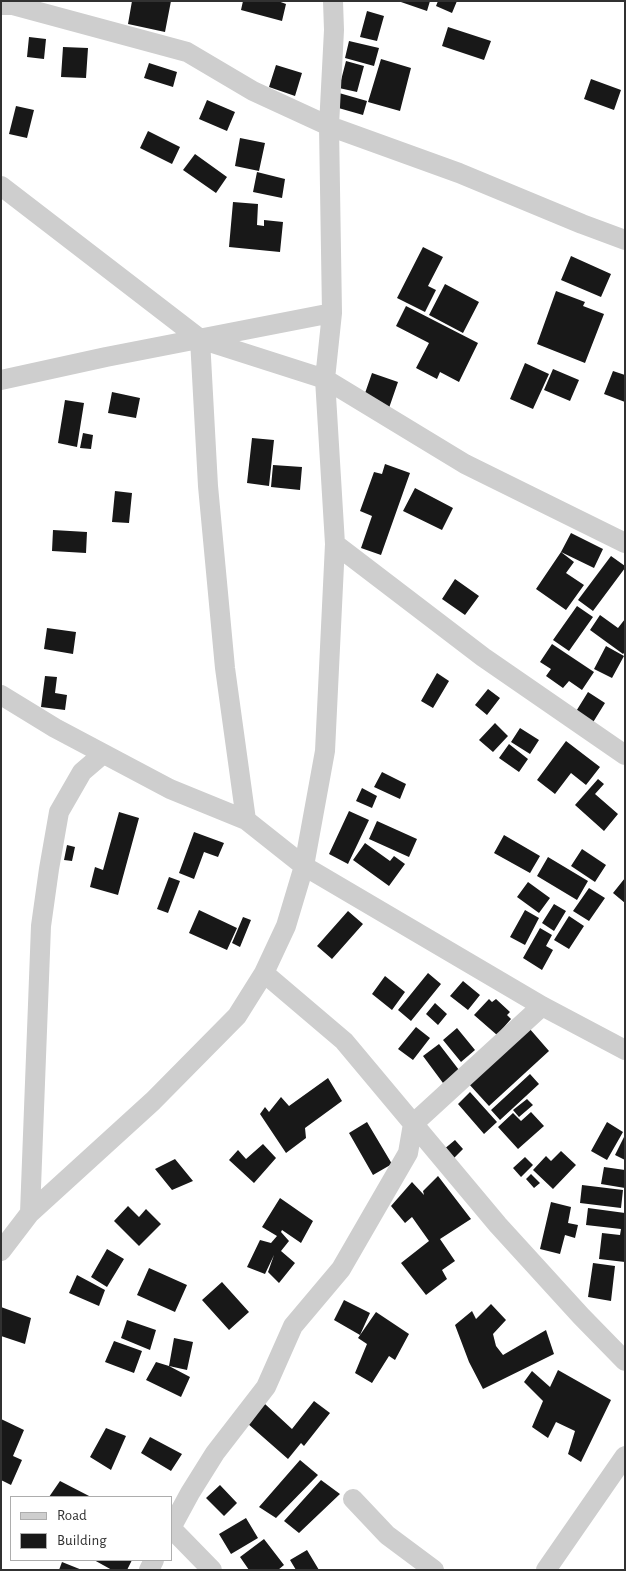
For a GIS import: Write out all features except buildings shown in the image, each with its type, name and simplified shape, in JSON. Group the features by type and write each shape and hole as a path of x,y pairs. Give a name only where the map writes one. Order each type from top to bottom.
{"street":[{"path":"1,1250 30,1213 153,1101 237,1016 264,974 286,926 304,866 326,751 335,544 326,379 332,313 329,126 334,30 333,1"},
{"path":"1,5 13,5 187,52 254,91 329,126 459,173 625,240"},
{"path":"1,186 200,338 326,379 465,464 625,543"},
{"path":"1,380 200,338 332,313"},
{"path":"200,338 208,486 224,668 246,820"},
{"path":"335,544 483,657 625,755"},
{"path":"1,695 55,728 103,754 170,788 246,820 304,866 542,1006 625,1050"},
{"path":"30,1213 40,926 48,869 59,812 82,772 103,754"},
{"path":"264,974 344,1041 498,1226 580,1316 625,1361"},
{"path":"172,1526 215,1453 266,1387 293,1326 341,1269 408,1153 414,1124 542,1006"},
{"path":"546,1570 625,1456"},
{"path":"353,1499 387,1535 434,1570"},
{"path":"172,1529 212,1570"}]}
